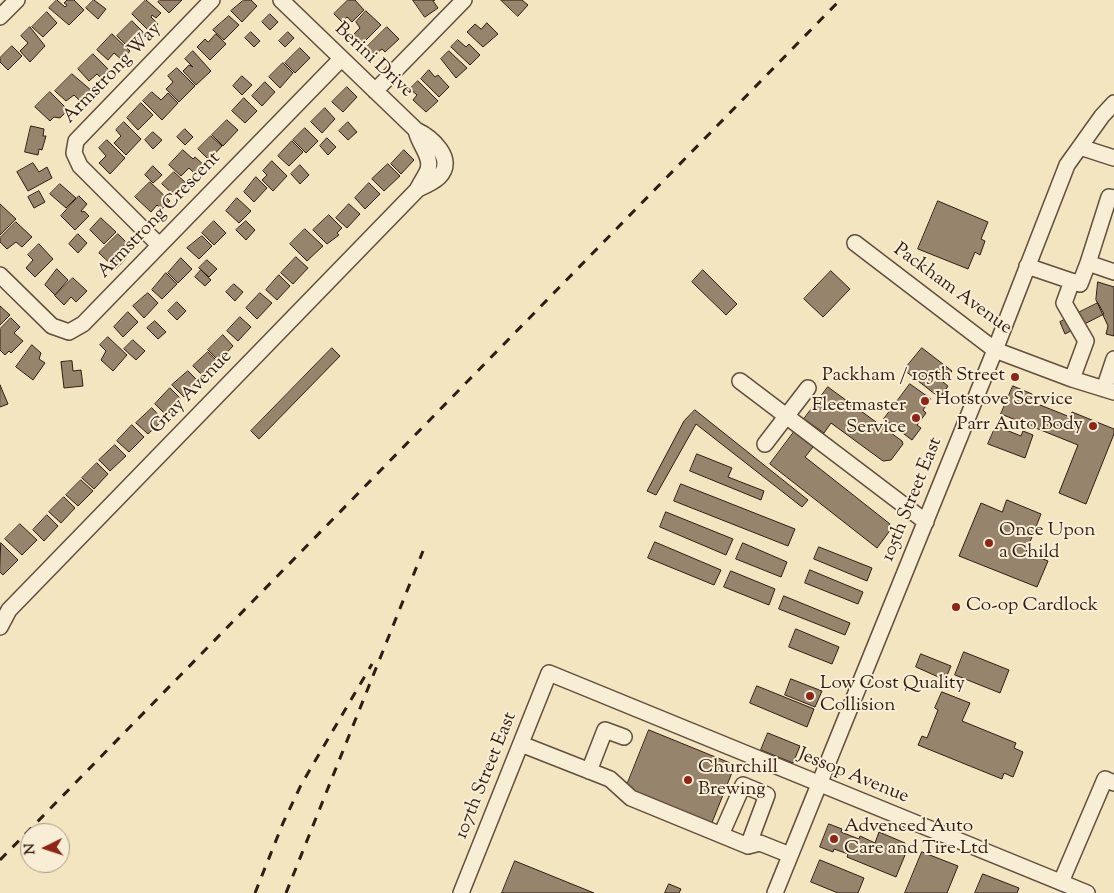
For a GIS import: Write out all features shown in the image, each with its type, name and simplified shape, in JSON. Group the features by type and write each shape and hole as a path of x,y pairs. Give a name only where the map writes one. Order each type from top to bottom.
{"street":[{"path":"0,17 17,0"},
{"name":"Armstrong Way","path":"159,245 80,166 74,152 76,141 212,0"},
{"name":"Berini Drive","path":"281,0 341,60 416,130"},
{"path":"375,91 464,0"},
{"name":"Armstrong Crescent","path":"0,275 52,326 69,332 83,324 341,60"},
{"name":"105th Street East","path":"775,893 995,350 1067,165 1114,103"},
{"name":"Gray Avenue","path":"0,627 9,610 417,190 428,170 428,156 417,140 416,130"},
{"path":"1080,147 1114,158"},
{"path":"1027,266 1080,284 1109,197 1114,198"},
{"name":"Packham Avenue","path":"855,243 995,350 1109,391"},
{"path":"1088,263 1114,272"},
{"path":"1072,281 1064,303 1086,341 1072,379"},
{"path":"1109,391 1114,359"},
{"path":"740,381 926,522"},
{"path":"766,444 808,388"},
{"name":"Jessop Avenue","path":"549,673 1087,893"},
{"name":"107th Street East","path":"461,893 549,673"},
{"path":"589,771 606,730 624,737"},
{"path":"521,744 610,779 631,798 748,846 760,843 790,856"},
{"path":"1061,882 1105,779 1114,782"},
{"path":"720,835 743,786 768,795 748,846"}],"building":[{"path":"57,0 65,7 67,5 64,3 67,0 74,0 84,10 69,25 49,8"},
{"path":"94,0 106,9 98,19 86,8"},
{"path":"146,0 161,13 156,18 152,15 151,17 158,24 150,32 132,14"},
{"path":"160,0 182,0 169,13 158,2"},
{"path":"244,0 251,0 257,6 242,22 231,11"},
{"path":"348,0 355,0 364,10 352,22 347,17 342,22 334,14"},
{"path":"413,0 435,0 433,1 438,8 425,17"},
{"path":"501,0 522,0 528,5 518,16"},
{"path":"366,11 381,25 362,44 353,35 360,28 356,22"},
{"path":"47,12 57,23 43,37 32,27"},
{"path":"270,14 278,22 270,30 262,22"},
{"path":"229,16 239,25 224,40 213,30"},
{"path":"132,21 147,36 137,46 133,42 128,47 117,36"},
{"path":"487,23 498,34 483,47 467,32 475,24 481,29"},
{"path":"30,27 45,46 30,62 20,51 28,43 21,36"},
{"path":"387,27 399,39 385,52 382,49 374,55 367,47"},
{"path":"251,32 260,41 254,47 245,38"},
{"path":"288,32 294,38 285,47 279,41"},
{"path":"112,34 130,51 122,60 114,53 108,60 97,50"},
{"path":"216,34 226,44 210,60 197,47 205,39 208,42"},
{"path":"458,40 466,47 469,44 480,55 470,65 451,47"},
{"path":"12,46 22,56 8,70 0,62 0,58"},
{"path":"300,48 310,58 295,73 285,63"},
{"path":"193,51 211,71 196,85 183,71 189,65 193,67 185,59"},
{"path":"449,51 467,68 456,78 441,59"},
{"path":"93,54 111,72 103,80 97,74 89,81 78,69"},
{"path":"283,63 293,73 280,88 269,77"},
{"path":"177,68 195,86 179,102 166,89 173,82 168,76"},
{"path":"429,70 435,77 438,75 449,87 439,97 421,79"},
{"path":"72,74 92,91 81,102 74,95 66,101 55,91"},
{"path":"242,76 252,85 242,95 233,86"},
{"path":"418,81 438,101 426,112 413,100 417,95 410,89"},
{"path":"265,82 275,92 262,106 252,96"},
{"path":"347,87 357,97 343,112 332,102"},
{"path":"50,92 68,110 60,118 54,117 50,121 35,107"},
{"path":"152,92 161,100 168,93 178,103 162,120 143,101"},
{"path":"244,98 257,111 245,123 232,111"},
{"path":"141,103 153,115 138,130 127,118"},
{"path":"325,108 335,119 322,133 311,122"},
{"path":"227,120 238,130 223,146 212,135"},
{"path":"124,122 141,139 126,155 114,143 121,136 116,130"},
{"path":"348,122 357,132 348,140 339,131"},
{"path":"31,126 44,129 43,136 46,136 42,150 39,149 38,155 25,152"},
{"path":"305,128 318,141 306,153 293,140"},
{"path":"185,129 193,137 185,145 177,137"},
{"path":"153,132 162,140 153,149 145,140"},
{"path":"211,136 222,146 209,160 198,149"},
{"path":"327,138 336,147 328,155 320,146"},
{"path":"107,140 125,158 110,174 99,163 106,156 99,148"},
{"path":"292,141 303,152 289,166 278,156"},
{"path":"183,150 205,166 196,175 189,168 181,176 169,165"},
{"path":"404,150 414,160 401,174 391,164"},
{"path":"272,161 287,176 273,191 262,180 267,175 263,171"},
{"path":"33,163 39,172 47,167 52,178 28,191 17,172"},
{"path":"388,164 400,176 384,191 372,179"},
{"path":"300,165 309,175 300,184 291,174"},
{"path":"153,166 162,175 153,183 145,175"},
{"path":"174,172 187,184 175,196 162,184"},
{"path":"256,177 267,188 254,202 244,192"},
{"path":"150,182 170,201 162,209 157,205 151,212 135,197"},
{"path":"369,183 380,194 365,209 355,198"},
{"path":"60,184 76,198 66,208 50,194"},
{"path":"39,191 45,202 34,208 28,197"},
{"path":"79,196 87,204 81,211 84,211 89,216 75,230 61,216"},
{"path":"237,198 251,211 239,223 226,211"},
{"path":"938,201 988,222 981,239 985,241 980,255 975,252 968,269 918,249"},
{"path":"0,204 16,219 0,235"},
{"path":"349,204 360,214 347,228 336,218"},
{"path":"329,215 342,228 337,233 339,235 327,244 313,230"},
{"path":"101,218 116,232 104,244 90,230"},
{"path":"214,221 226,233 214,245 202,233"},
{"path":"246,221 255,230 246,240 236,230"},
{"path":"16,222 32,237 22,247 16,242 7,249 0,242 0,238"},
{"path":"305,229 323,246 307,261 290,244"},
{"path":"78,234 87,243 78,253 69,244"},
{"path":"118,234 127,243 119,250 127,257 116,269 99,253"},
{"path":"202,236 212,246 199,259 187,248"},
{"path":"39,244 53,259 35,277 26,268 33,260 28,255"},
{"path":"296,257 308,268 293,284 281,273"},
{"path":"181,258 192,269 178,283 168,273"},
{"path":"207,260 217,269 209,277 199,268"},
{"path":"57,269 68,280 55,295 45,285"},
{"path":"201,270 211,280 205,286 195,277"},
{"path":"703,270 737,304 726,315 692,282"},
{"path":"831,271 850,289 823,317 804,299"},
{"path":"166,273 177,284 162,299 152,290"},
{"path":"279,275 290,286 277,300 266,290"},
{"path":"73,278 87,291 76,302 71,297 64,305 55,296"},
{"path":"1098,282 1114,287 1114,336 1106,334 1108,326 1096,300"},
{"path":"234,284 243,292 235,301 226,292"},
{"path":"148,293 158,303 144,318 133,306"},
{"path":"260,293 272,303 257,319 246,308"},
{"path":"177,302 186,311 177,320 168,311"},
{"path":"1098,303 1104,314 1065,334 1060,322"},
{"path":"0,306 10,315 0,325"},
{"path":"128,312 138,322 123,337 114,327"},
{"path":"240,317 251,327 238,341 227,331"},
{"path":"11,318 20,327 14,333 23,341 11,353 9,351 5,355 0,350 0,329"},
{"path":"155,321 166,332 158,339 147,328"},
{"path":"223,335 233,346 219,361 208,350"},
{"path":"108,337 127,355 113,371 101,360 106,351 100,345"},
{"path":"133,340 145,351 136,360 124,349"},
{"path":"32,345 41,353 39,359 45,363 33,380 16,367"},
{"path":"332,348 340,356 259,439 251,431"},
{"path":"922,348 952,371 943,382 948,386 940,398 904,370"},
{"path":"208,352 219,363 204,377 193,366"},
{"path":"72,361 73,371 81,370 83,386 64,388 61,362"},
{"path":"188,371 199,382 184,397 172,385"},
{"path":"910,384 931,399 923,410 926,413 917,425 921,428 912,440 884,419"},
{"path":"0,385 8,404 0,407"},
{"path":"1013,386 1032,394 1030,401 1070,417 1072,412 1114,429 1114,434 1086,504 1059,493 1078,445 1001,414"},
{"path":"828,387 902,441 903,444 891,460 883,461 831,423 824,433 804,419"},
{"path":"170,388 181,399 166,415 155,404"},
{"path":"152,408 163,420 148,434 136,423"},
{"path":"695,410 808,500 802,507 696,424 656,495 647,491 684,421"},
{"path":"132,425 144,437 129,452 117,441"},
{"path":"996,426 1021,436 1023,431 1033,435 1025,458 988,444"},
{"path":"794,432 813,447 805,457 890,524 888,527 891,529 877,548 770,464"},
{"path":"115,445 126,456 110,471 99,460"},
{"path":"697,454 732,468 728,477 764,491 761,500 690,471"},
{"path":"97,463 108,474 94,489 82,478"},
{"path":"81,480 93,491 78,506 66,495"},
{"path":"681,484 795,529 788,546 674,501"},
{"path":"64,497 75,508 61,523 49,512"},
{"path":"1007,500 1041,514 1026,552 1048,561 1037,587 959,556 981,503 1002,512"},
{"path":"666,512 733,539 726,555 660,527"},
{"path":"47,515 58,526 44,541 33,530"},
{"path":"20,524 37,540 22,555 5,539"},
{"path":"655,542 721,570 714,585 648,558"},
{"path":"1,543 18,560 3,575 0,572"},
{"path":"743,543 787,562 781,577 736,559"},
{"path":"819,547 872,568 867,581 814,559"},
{"path":"810,570 863,592 858,604 805,583"},
{"path":"731,571 775,589 769,605 724,587"},
{"path":"784,596 850,623 845,635 779,609"},
{"path":"796,629 839,647 832,664 789,647"},
{"path":"964,652 1009,670 1000,693 955,675"},
{"path":"921,654 951,666 945,680 916,667"},
{"path":"791,679 822,691 815,707 785,695"},
{"path":"757,686 814,709 807,727 750,703"},
{"path":"942,692 970,703 962,721 1016,743 1014,748 1023,752 1013,777 1004,773 1002,779 918,745 922,736 927,738 938,710 935,708"},
{"path":"649,730 735,765 711,825 625,790"},
{"path":"768,733 800,746 793,763 761,750"},
{"path":"829,824 842,829 841,832 859,839 860,836 875,843 879,832 905,843 901,853 905,855 896,877 847,857 848,854 834,849 833,852 820,847"},
{"path":"922,852 958,866 947,893 905,893"},
{"path":"820,860 864,878 858,893 838,893 811,882"},
{"path":"515,861 594,893 502,893"},
{"path":"983,874 1019,888 1017,893 975,893"},
{"path":"669,884 681,889 679,893 665,893"}],"railway":[{"path":"0,860 840,0"},
{"path":"286,893 423,551"},
{"path":"255,893 283,823 301,785 372,664"}],"place":[{"name":"Packham / 105th Street","path":"1015,377"},
{"name":"Hotstove Service","path":"925,401"},
{"name":"Fleetmaster Service","path":"916,418"},
{"name":"Parr Auto Body","path":"1093,426"},
{"name":"Once Upon a Child","path":"989,543"},
{"name":"Co-op Cardlock","path":"956,607"},
{"name":"Low Cost Quality Collision","path":"810,696"},
{"name":"Churchill Brewing","path":"688,780"},
{"name":"Advenced Auto Care and Tire Ltd","path":"834,839"}]}
